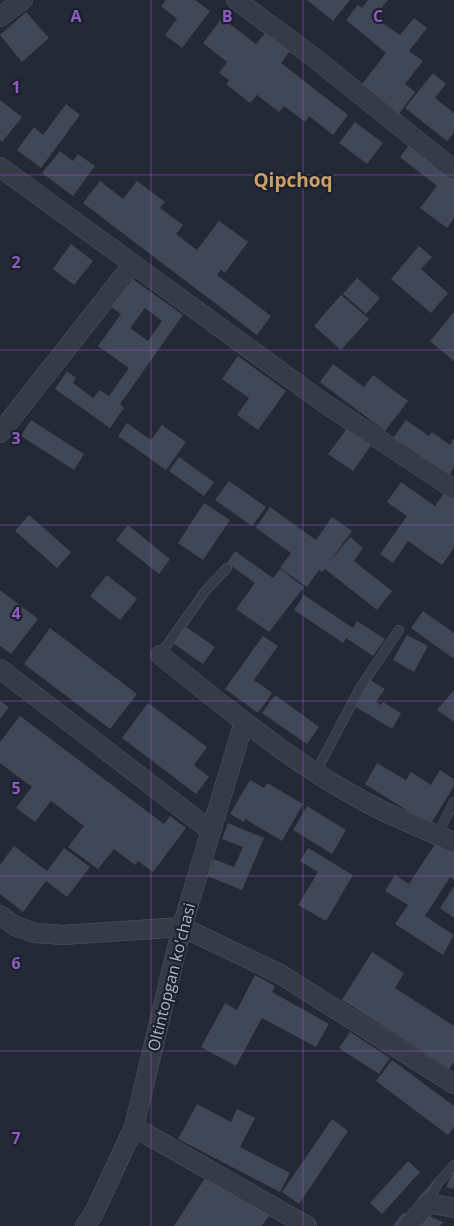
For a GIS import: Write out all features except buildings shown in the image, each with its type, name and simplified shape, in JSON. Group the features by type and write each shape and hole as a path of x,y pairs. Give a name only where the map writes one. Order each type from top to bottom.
{"street":[{"path":"0,16 24,0"},
{"path":"236,0 312,56 454,170"},
{"path":"0,167 324,404 454,489"},
{"path":"0,433 133,264"},
{"path":"160,655 244,722 316,772 380,810 454,843"},
{"path":"0,669 210,830"},
{"name":"Oltintopgan ko'chasi","path":"85,1226 94,1213 134,1127 182,927 244,722"},
{"path":"0,916 15,926 35,933 63,935 182,927 280,974 454,1084"},
{"path":"134,1127 307,1226"},
{"path":"408,1226 428,1203 454,1208"}],"lane":[{"path":"160,655 207,589 227,568"},
{"path":"316,772 360,688 400,630"},
{"path":"437,834 454,802"},
{"path":"428,1203 438,1183 454,1166"}],"waterway":[{"path":"421,1199 435,1183"},
{"path":"396,1226 404,1216"}],"district":[{"name":"Qipchoq","path":"293,180"}]}
